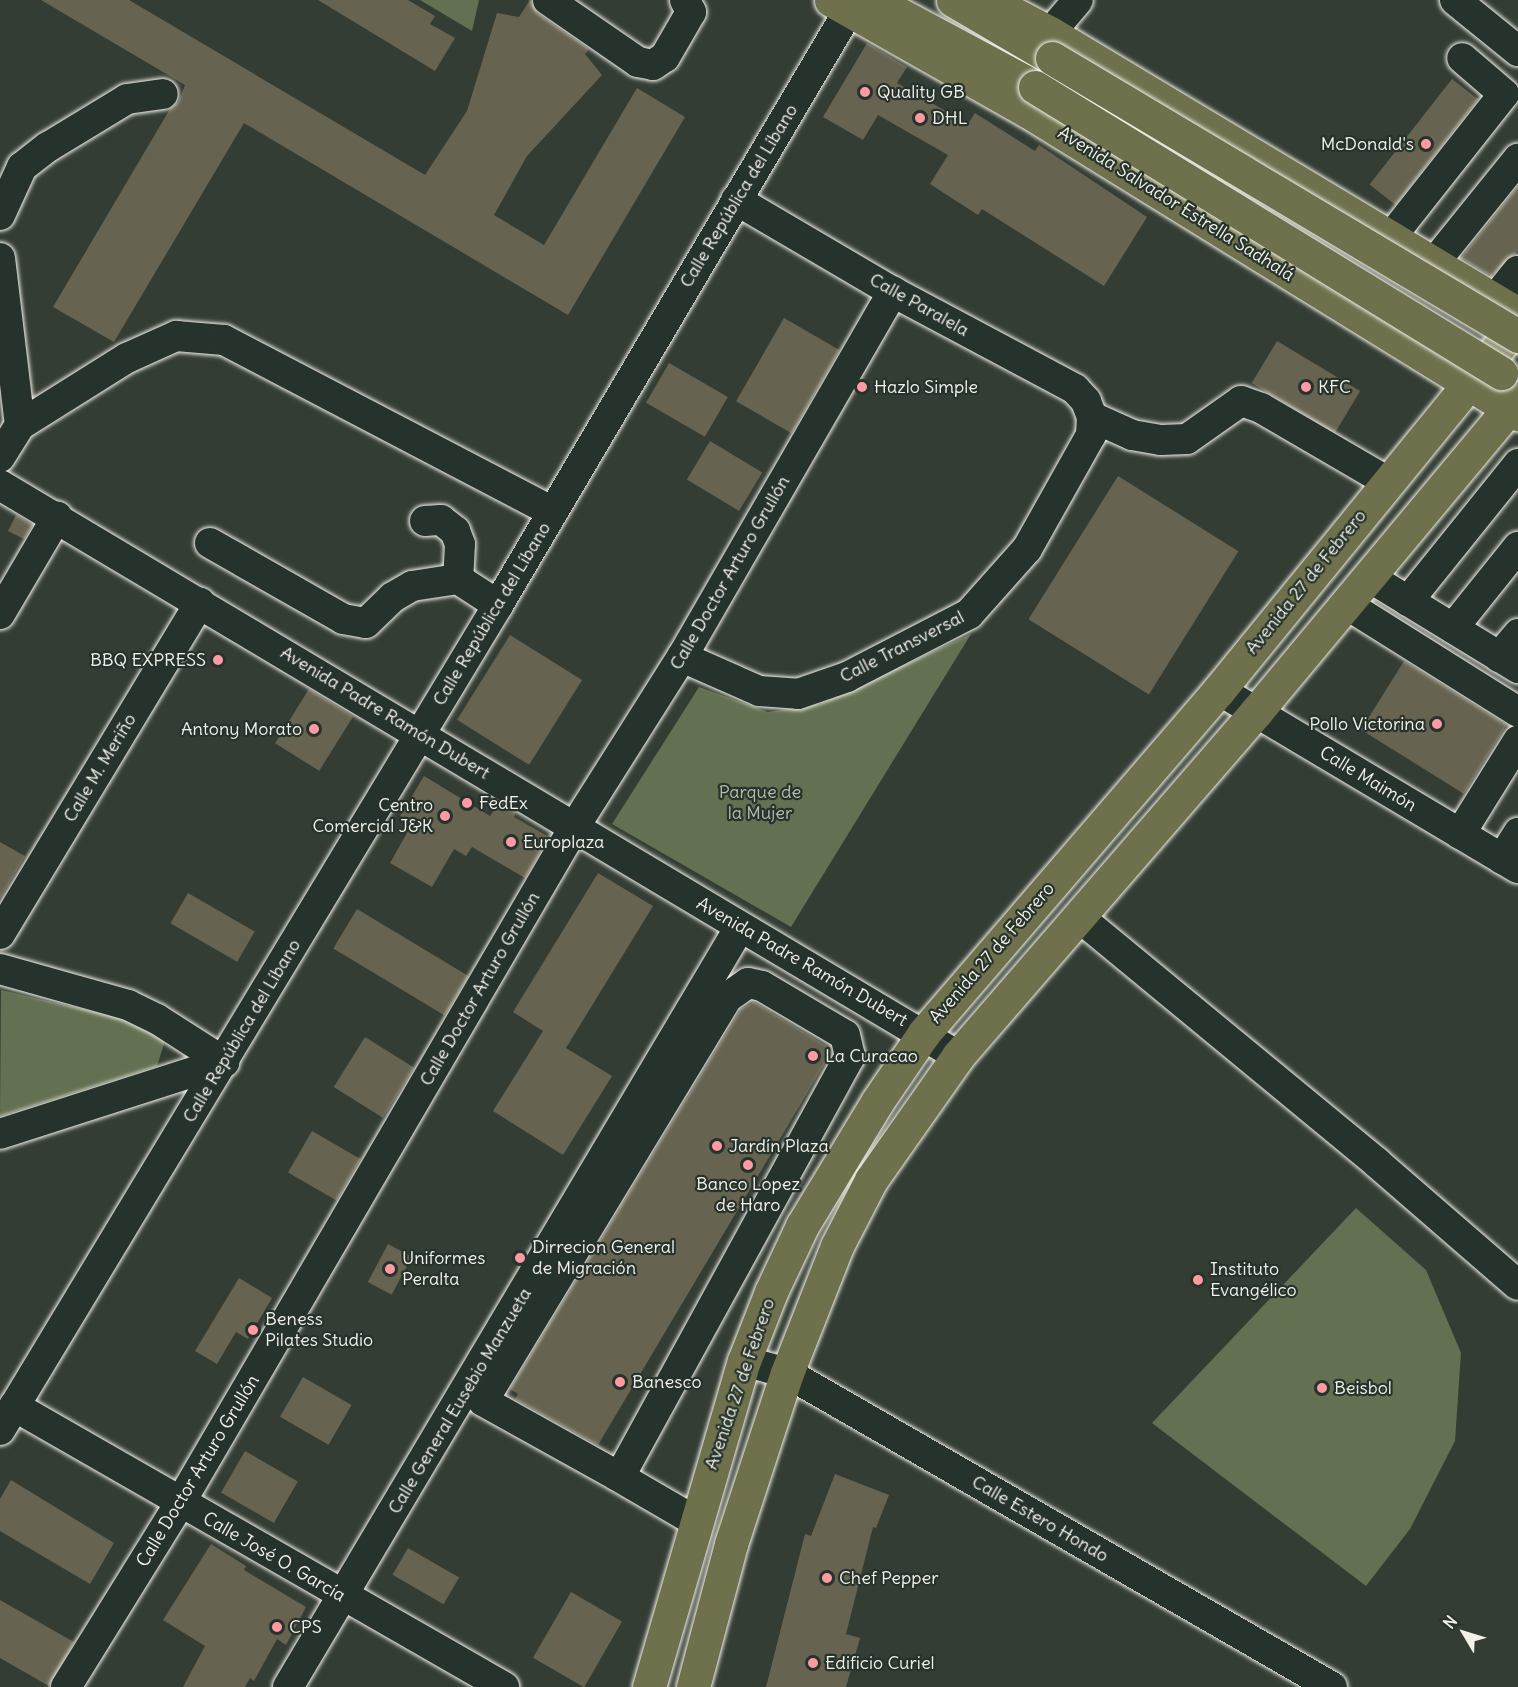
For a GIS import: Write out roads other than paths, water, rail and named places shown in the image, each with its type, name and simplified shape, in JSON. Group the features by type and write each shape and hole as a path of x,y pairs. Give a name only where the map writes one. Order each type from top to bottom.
{"main road":[{"path":"953,0 1051,46 1392,237 1506,306"},
{"path":"988,0 1051,46 1518,336"},
{"name":"Avenida Salvador Estrella Sadhalá","path":"850,4 1035,87 1516,401"},
{"name":"Avenida Salvador Estrella Sadhalá","path":"850,4 1029,112 1467,385 1516,401"},
{"name":"Avenida 27 de Febrero","path":"649,1687 695,1521 744,1361 802,1226 924,1033 1219,690 1518,324"},
{"path":"693,1687 731,1544 787,1373 837,1246 871,1180 958,1056 1256,712 1516,401"}],"street":[{"path":"548,0 645,65 660,63 665,57 691,12 685,0"},
{"path":"1051,46 1078,0"},
{"path":"1455,0 1518,51"},
{"name":"Calle República del Líbano","path":"7,1418 498,605 850,4"},
{"path":"1392,237 1511,99 1462,58"},
{"path":"0,215 22,166 48,147 127,99 163,94"},
{"path":"1434,263 1514,171"},
{"name":"Calle Paralela","path":"736,200 893,292 1075,388 1086,401 1092,417"},
{"path":"0,258 20,425"},
{"path":"1506,306 1518,271"},
{"name":"Calle Doctor Arturo Grullón","path":"66,1687 180,1503 575,826 682,657 893,292"},
{"path":"0,457 20,425 127,358 176,336 224,340 553,512"},
{"path":"1092,417 1132,435 1161,441 1187,439 1241,401 1261,408 1388,482"},
{"name":"Calle Transversal","path":"682,657 759,691 798,694 847,676 969,614 1027,549 1083,452 1091,435 1092,417"},
{"path":"1408,601 1518,464"},
{"name":"Avenida Padre Ramón Dubert","path":"0,485 421,734 740,927 924,1033 958,1056"},
{"path":"0,614 57,517"},
{"path":"425,521 441,520 455,531 460,544 458,579"},
{"path":"210,543 343,619 366,623 393,597 412,586 458,579 498,605"},
{"path":"1453,628 1518,548"},
{"path":"1369,577 1453,628 1512,653"},
{"name":"Calle M. Meriño","path":"0,934 200,603"},
{"path":"1346,604 1518,712"},
{"name":"Calle Maimón","path":"1219,690 1510,863"},
{"path":"1460,834 1518,741"},
{"path":"1510,863 1518,833"},
{"path":"1079,916 1377,1163 1518,1285"},
{"name":"Calle General Eusebio Manzueta","path":"288,1687 344,1597 740,927"},
{"path":"0,969 128,1005 157,1019 224,1062"},
{"path":"616,1475 625,1467 850,1056 845,1035 762,986 748,983 728,997 483,1401 695,1521"},
{"path":"0,1134 224,1062"},
{"name":"Calle Estero Hondo","path":"744,1361 787,1373 1332,1687"},
{"name":"Calle José O. García","path":"7,1418 180,1503 502,1687"}],"place":[{"name":"Quality GB","path":"865,92"},
{"name":"DHL","path":"920,118"},
{"name":"McDonald's","path":"1426,144"},
{"name":"Hazlo Simple","path":"862,387"},
{"name":"KFC","path":"1306,387"},
{"name":"BBQ EXPRESS","path":"218,660"},
{"name":"Pollo Victorina","path":"1437,724"},
{"name":"Antony Morato","path":"314,729"},
{"name":"FedEx","path":"467,803"},
{"name":"Centro Comercial J&K","path":"445,816"},
{"name":"Europlaza","path":"511,842"},
{"name":"La Curacao","path":"813,1056"},
{"name":"Jardín Plaza","path":"717,1146"},
{"name":"Banco Lopez de Haro","path":"748,1165"},
{"name":"Dirrecion General de Migración","path":"520,1258"},
{"name":"Uniformes Peralta","path":"390,1269"},
{"name":"Instituto Evangélico","path":"1198,1280"},
{"name":"Beness Pilates Studio","path":"253,1330"},
{"name":"Banesco","path":"620,1382"},
{"name":"Beisbol","path":"1322,1388"},
{"name":"Chef Pepper","path":"827,1578"},
{"name":"CPS","path":"277,1627"},
{"name":"Edificio Curiel","path":"813,1663"}],"park label":[{"name":"Parque de la Mujer","path":"760,803"}]}
